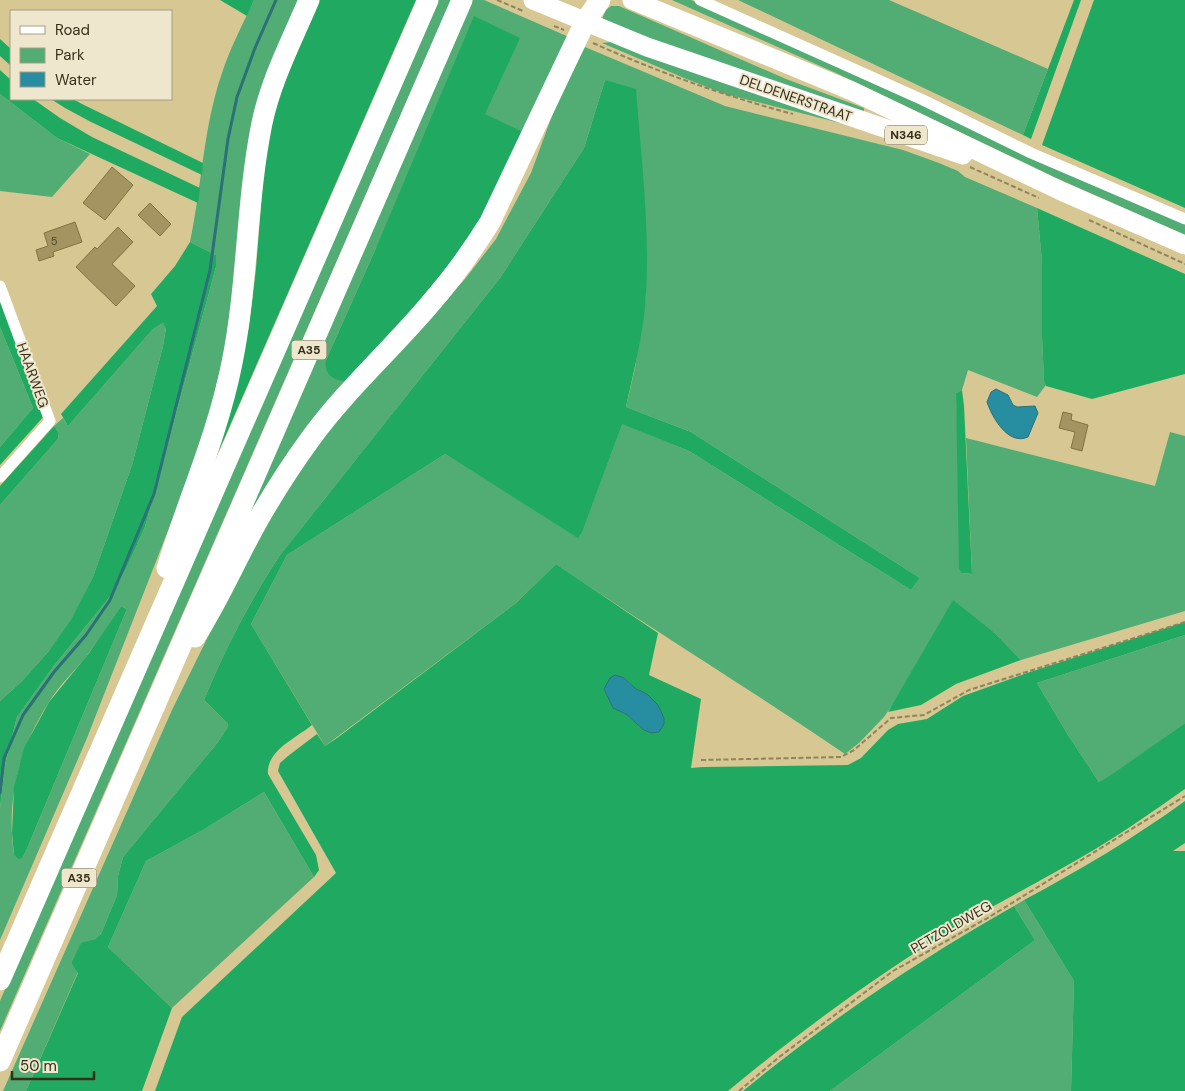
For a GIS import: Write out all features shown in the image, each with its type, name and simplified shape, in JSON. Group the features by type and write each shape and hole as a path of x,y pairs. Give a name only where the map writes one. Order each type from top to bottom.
{"highway":[{"name":"A35","path":"136,669 177,538 208,452 220,412 238,332 262,122 272,87 309,0"},
{"name":"A35","path":"0,980 428,0"},
{"name":"A35","path":"159,695 212,610 257,521 288,471 335,408 430,304 474,248 490,222 585,22 600,0"},
{"name":"A35","path":"0,1061 460,3"}],"main road":[{"name":"DELDENERSTRAAT","path":"533,0 647,47 949,150 1061,191"},
{"name":"DELDENERSTRAAT","path":"632,0 852,91 1061,191 1185,246"}],"street":[{"path":"700,0 924,100 1031,153 1185,219"},
{"name":"HAARWEG","path":"0,286 50,420 0,477"}],"path":[{"path":"702,760 841,758 854,750 891,718 924,715 969,690 1185,622"},
{"name":"PETZOLDWEG","path":"739,1091 778,1058 893,971 990,916 1185,796"}],"green space":[{"path":"220,0 254,0 247,16"},
{"path":"254,0 299,0 232,319 203,441 87,738 0,940 0,808 5,764 17,717 53,667 111,595 126,569 145,527 216,267 216,255 190,242 211,115 229,54","holes":["121,606 127,609 26,851 23,857 14,855 12,834 14,794 17,775 30,738 58,689 88,654"]},
{"path":"318,0 416,0 197,501 236,386 249,327 256,269 265,154 271,116"},
{"path":"433,0 451,0 0,1031 0,1001"},
{"path":"472,0 484,0 569,37 528,134 485,115 376,248 326,360 353,381 232,557 254,501"},
{"path":"672,0 691,0 862,75 1185,224 1185,235 1054,177 836,73"},
{"path":"738,0 889,0 1048,69 1023,135"},
{"path":"1074,0 1081,0 1031,139 1023,135"},
{"path":"1094,0 1185,0 1185,208 1042,145"},
{"path":"611,6 619,6 786,79 864,108 864,112 743,77 602,19 606,10"},
{"path":"474,16 520,38 485,114 528,134 484,222 353,381 338,380 333,378 327,371 326,360 376,248"},
{"path":"0,39 10,48 10,65 0,56"},
{"path":"611,42 868,130 725,94 602,43"},
{"path":"585,47 725,106 903,150 958,171 965,177 1037,208 1042,262 1042,336 1044,381 1046,385 1037,397 968,370 962,390 956,393 962,573 972,574 966,438 1155,486 1170,432 1185,436 1185,611 1021,660 995,633 953,601 900,694 884,717 859,743 845,754 556,564 516,603 325,746 251,624 287,555 445,454 578,537 621,423 689,451 911,590 920,578 691,432 626,407 635,368 646,295 646,227 605,80 584,148 500,278 280,555 258,590 229,644 204,700 228,724 227,728 218,742 123,857 118,876 117,895 101,934 95,939 81,944 71,963 78,972 26,1091 3,1091 172,710 257,537 327,430 465,279 496,239 531,173 560,94"},
{"path":"0,70 10,79 10,100 34,100 92,137 200,188 198,203 57,138 0,94"},
{"path":"605,80 636,89 644,192 647,243 645,308 626,407 691,432 920,578 911,590 689,451 622,424 582,532 578,538 445,454 287,555 251,624 312,725 277,752 272,758 268,774 316,855 319,870 314,877 264,792 203,830 146,861 108,947 172,1008 142,1091 26,1091 78,973 71,963 81,943 95,939 101,934 117,895 118,876 123,857 218,742 227,728 228,724 204,700 229,644 258,590 280,555 500,278 584,148"},
{"path":"0,94 57,138 90,154 52,197 0,191"},
{"path":"53,100 75,100 203,163 202,175 91,122"},
{"path":"1037,208 1185,274 1185,374 1092,399 1046,386 1044,381 1042,336 1042,262"},
{"path":"190,242 216,255 216,267 145,527 126,569 111,595 53,667 17,717 5,764 0,808 0,701 22,681 48,652 71,620 93,577 132,465 163,346 166,328 163,323 153,329 68,426 61,414 157,306 151,294 175,266"},
{"path":"0,292 46,414 0,465 0,447 33,408 0,327"},
{"path":"163,323 166,327 163,346 132,465 93,577 72,620 48,652 22,681 0,701 0,505 58,439 59,433 54,426 63,418 68,426 153,329"},
{"path":"0,327 33,408 0,447"},
{"path":"962,390 972,574 962,573 959,569 956,393"},
{"path":"54,426 59,433 58,439 0,505 0,486"},
{"path":"556,564 658,633 649,675 701,699 691,768 848,765 861,758 888,730 898,724 927,719 963,696 1030,672 1185,622 1185,635 1037,683 1099,782 1185,723 1185,789 1097,848 965,922 904,960 814,1023 728,1091 155,1091 182,1017 336,873 278,771 280,763 317,734 325,746 337,738 516,603","holes":["624,678 636,689 647,694 644,730 626,714 613,708 604,689"]},
{"path":"953,600 995,633 1021,660 956,684 921,705 888,712"},
{"path":"121,606 127,609 26,851 23,857 19,859 14,855 12,833 14,787 24,748 49,702 89,653"},
{"path":"1185,635 1185,723 1114,774 1099,782 1037,683"},
{"path":"264,792 314,877 172,1008 108,947 146,861 203,830"},
{"path":"1185,801 1185,843 1173,851 1185,851 1185,1091 1071,1091 1074,981 1024,900 1106,853"},
{"path":"1024,900 1074,981 1071,1091 830,1091 1035,940 1014,906"},
{"path":"1014,906 1035,940 830,1091 743,1091 808,1040 875,992"}],"water":[{"path":"996,389 1008,395 1013,405 1017,407 1035,406 1038,413 1028,437 1021,439 1014,437 1008,434 997,422 987,402 991,392"},
{"path":"615,675 624,678 636,689 647,694 658,705 664,718 664,724 659,732 651,733 644,730 626,714 613,708 604,689 610,678"}],"building":[{"path":"112,167 133,185 105,220 83,203"},
{"path":"150,203 171,224 160,236 138,215"},
{"path":"75,222 82,242 53,252 54,256 39,261 36,250 48,246 44,233"},
{"path":"118,227 133,242 112,264 135,286 116,306 76,267"},
{"path":"1063,412 1072,414 1071,420 1088,425 1082,451 1071,448 1075,432 1059,428"}],"waterway":[{"path":"0,793 4,758 23,715 54,672 86,635 110,600 154,494 210,270 228,139 237,97 255,48 276,0"}]}
